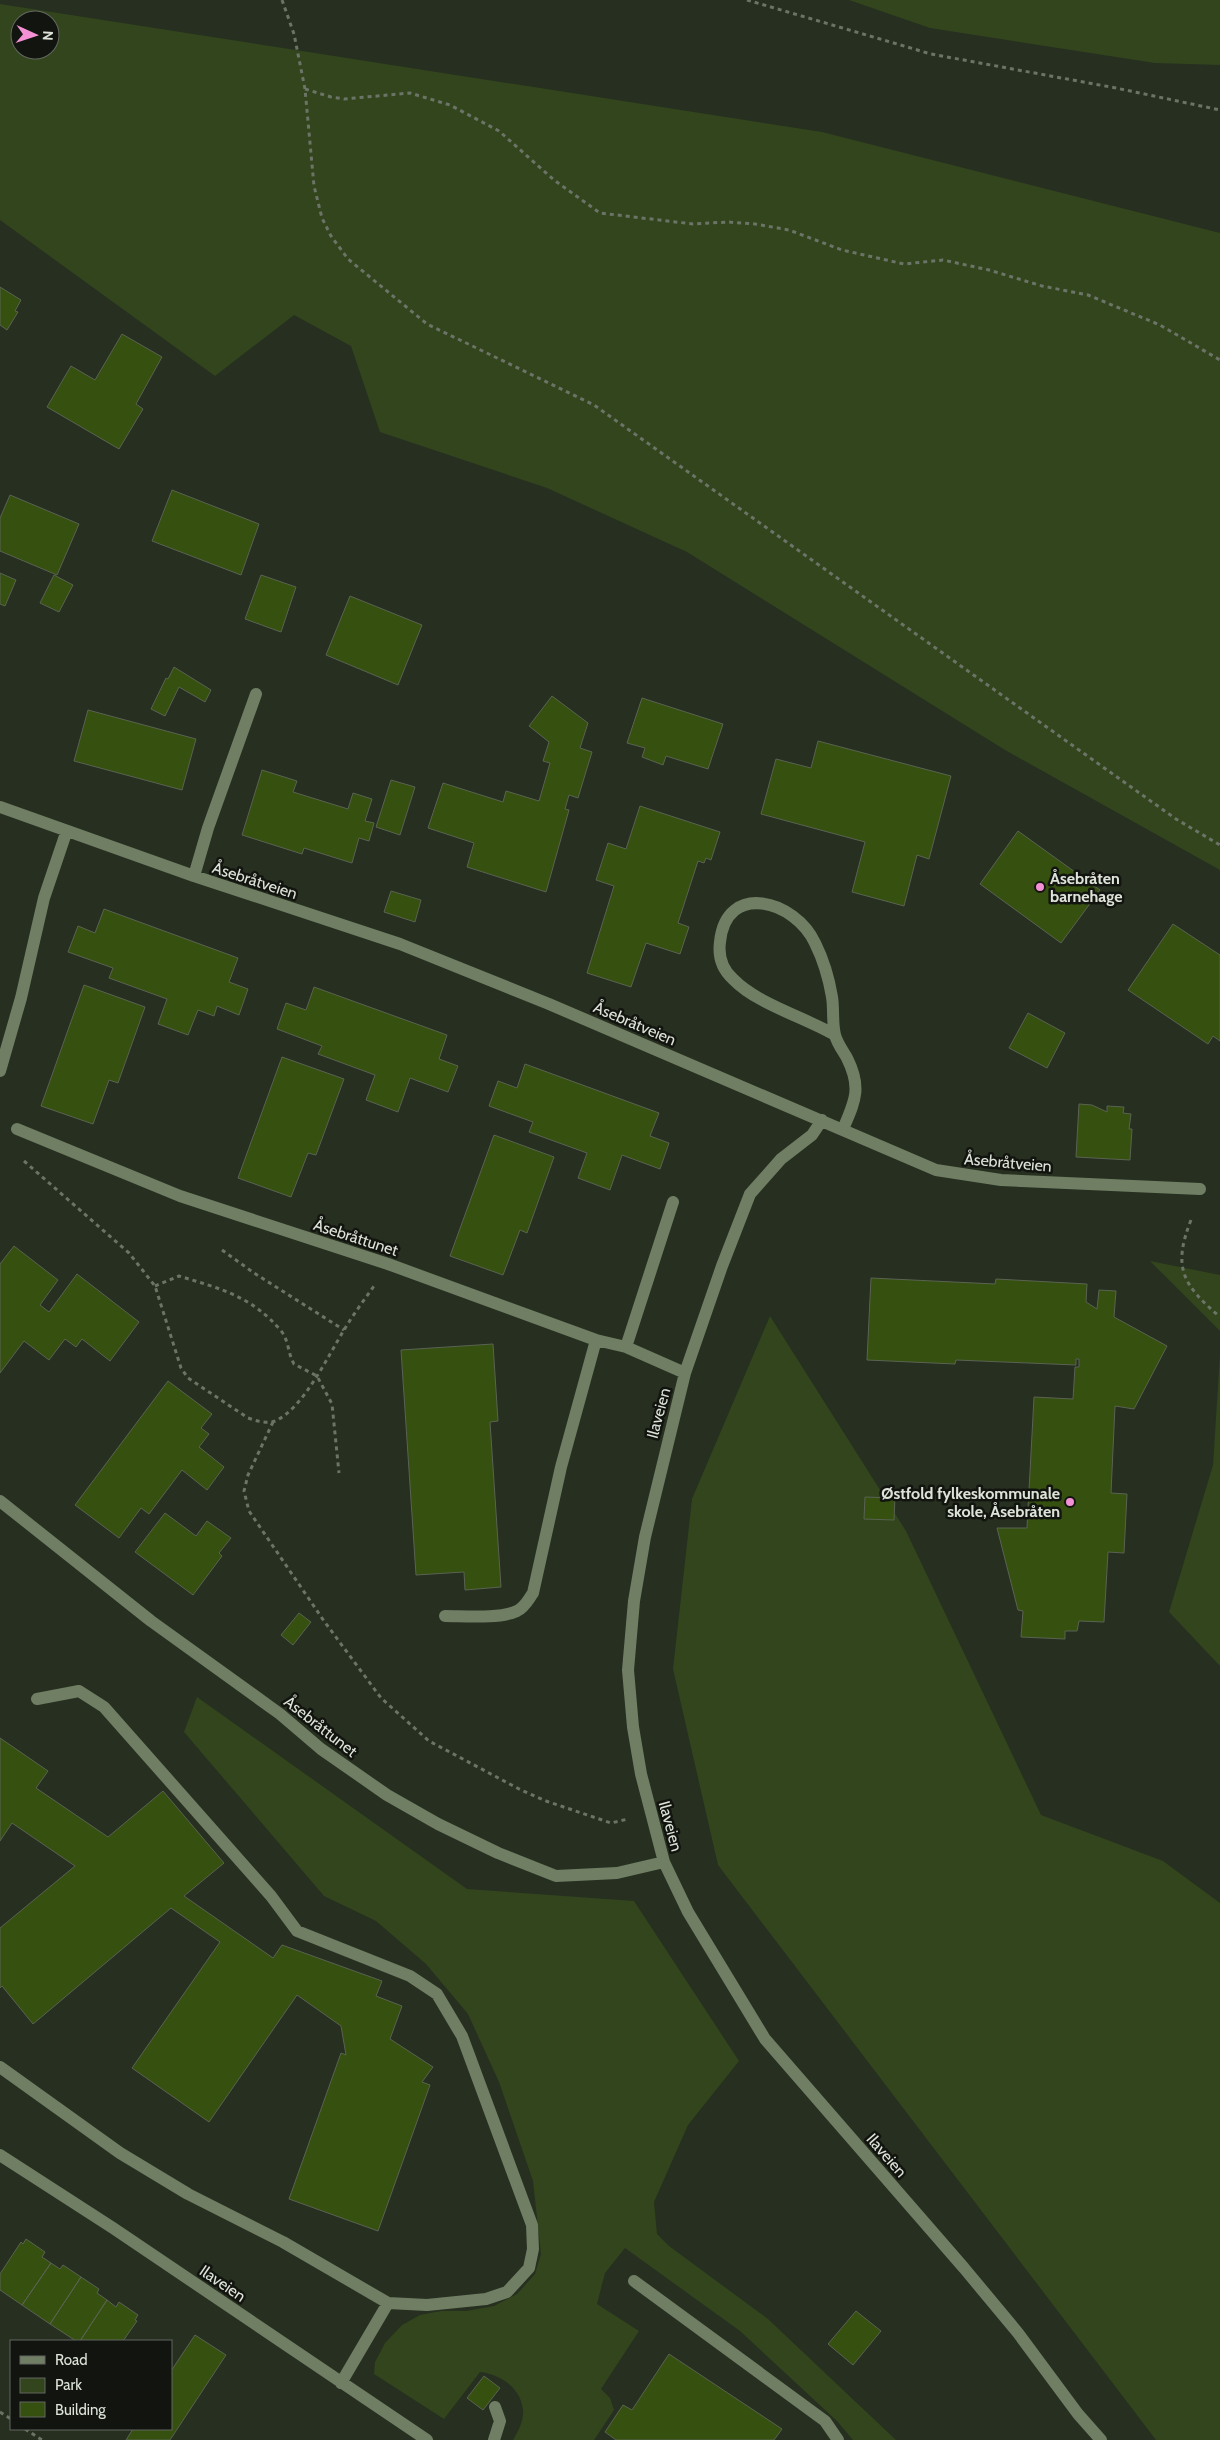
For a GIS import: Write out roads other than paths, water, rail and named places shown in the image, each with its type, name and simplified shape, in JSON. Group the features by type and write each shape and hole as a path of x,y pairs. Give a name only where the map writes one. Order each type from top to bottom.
{"street":[{"path":"194,876 208,828 256,694"},
{"name":"Åsebråtveien","path":"0,808 66,833 400,944 549,1004 936,1170 1001,1180 1200,1189"},
{"path":"0,1071 44,898 66,833"},
{"path":"835,1035 811,1021 752,995 732,979 722,966 718,952 721,926 728,915 747,904 760,902 777,906 791,913 804,924 815,943 825,968 832,996 835,1035 854,1072 856,1082 856,1098 843,1129"},
{"name":"Ilaveien","path":"822,1120 812,1135 781,1159 750,1194 722,1266 685,1373 645,1537 634,1601 629,1660 633,1727 650,1813 664,1862 688,1912 766,2039 964,2268 1018,2333 1078,2414 1101,2440"},
{"name":"Åsebråttunet","path":"17,1129 180,1196 388,1264 596,1340 626,1347 685,1373"},
{"path":"626,1347 673,1202"},
{"path":"444,1616 516,1612 525,1605 533,1593 561,1466 596,1340"},
{"name":"Åsebråttunet","path":"0,1501 151,1621 280,1714 321,1749 387,1795 438,1824 498,1854 556,1876 617,1874 664,1862"},
{"path":"0,2067 120,2153 188,2194 283,2242 388,2303 427,2305 486,2299 507,2292 529,2268 534,2249 532,2225 462,2036 437,1994 410,1976 297,1931 271,1896 104,1707 79,1691 37,1699"},
{"name":"Ilaveien","path":"0,2155 113,2228 426,2440"},
{"path":"634,2281 825,2420 838,2440"},
{"path":"341,2383 388,2303"},
{"path":"494,2440 500,2422 495,2407"}],"place":[{"name":"Åsebråten barnehage","path":"1040,887"},
{"name":"Østfold fylkeskommunale skole, Åsebråten","path":"1070,1502"}]}
